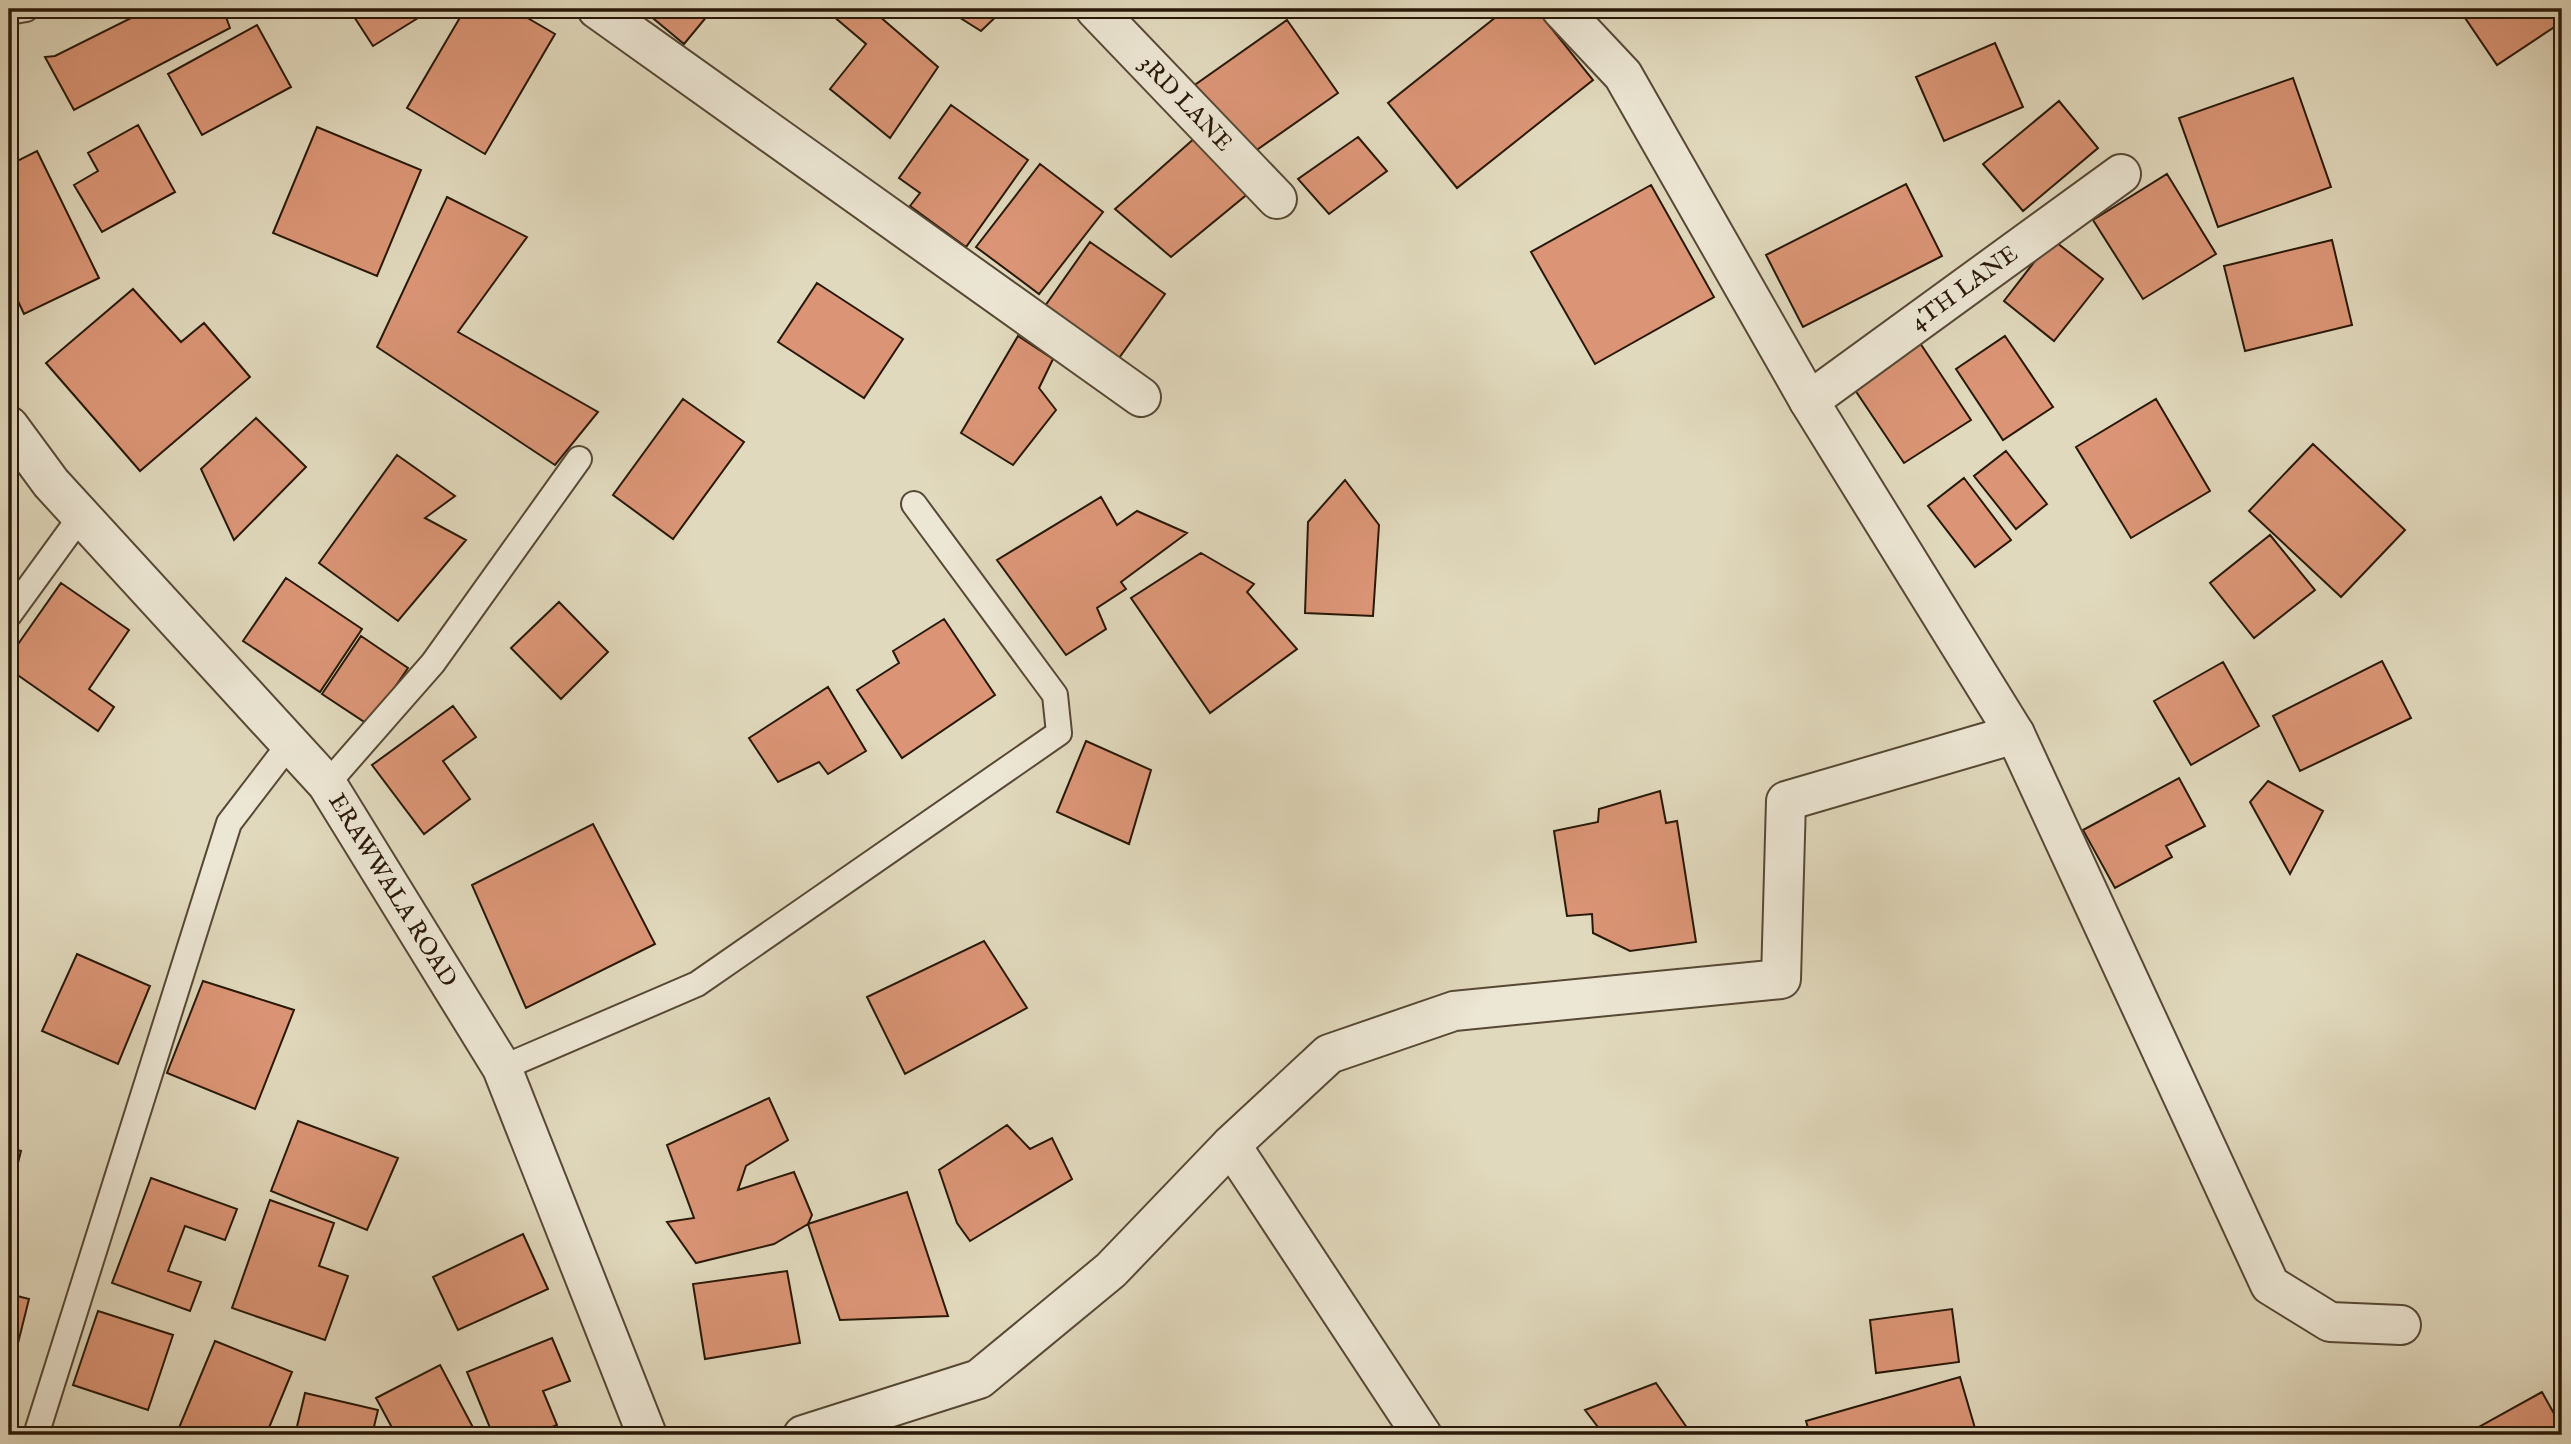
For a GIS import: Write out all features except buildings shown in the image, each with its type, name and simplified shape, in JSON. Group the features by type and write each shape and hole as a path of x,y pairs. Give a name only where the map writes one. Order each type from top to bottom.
{"street":[{"path":"597,9 1141,397"},
{"name":"3RD LANE","path":"1095,9 1277,199"},
{"path":"1561,9 1623,75 1809,401 2015,734 2270,1285 2330,1322 2401,1325"},
{"name":"4TH LANE","path":"1809,401 2121,174"},
{"name":"ERAWWALA ROAD","path":"9,426 51,483 327,784 502,1068 647,1435"},
{"path":"803,1435 979,1379 1111,1270 1231,1145 1329,1054 1454,1012 1781,979 1786,801 2015,734"},
{"path":"1231,1145 1422,1435"}],"lane":[{"path":"9,12 26,9"},
{"path":"327,784 433,663 579,459"},
{"path":"502,1068 697,984 1059,733 1055,695 914,504"},
{"path":"9,615 81,516"},
{"path":"36,1435 229,823 291,742"}]}
